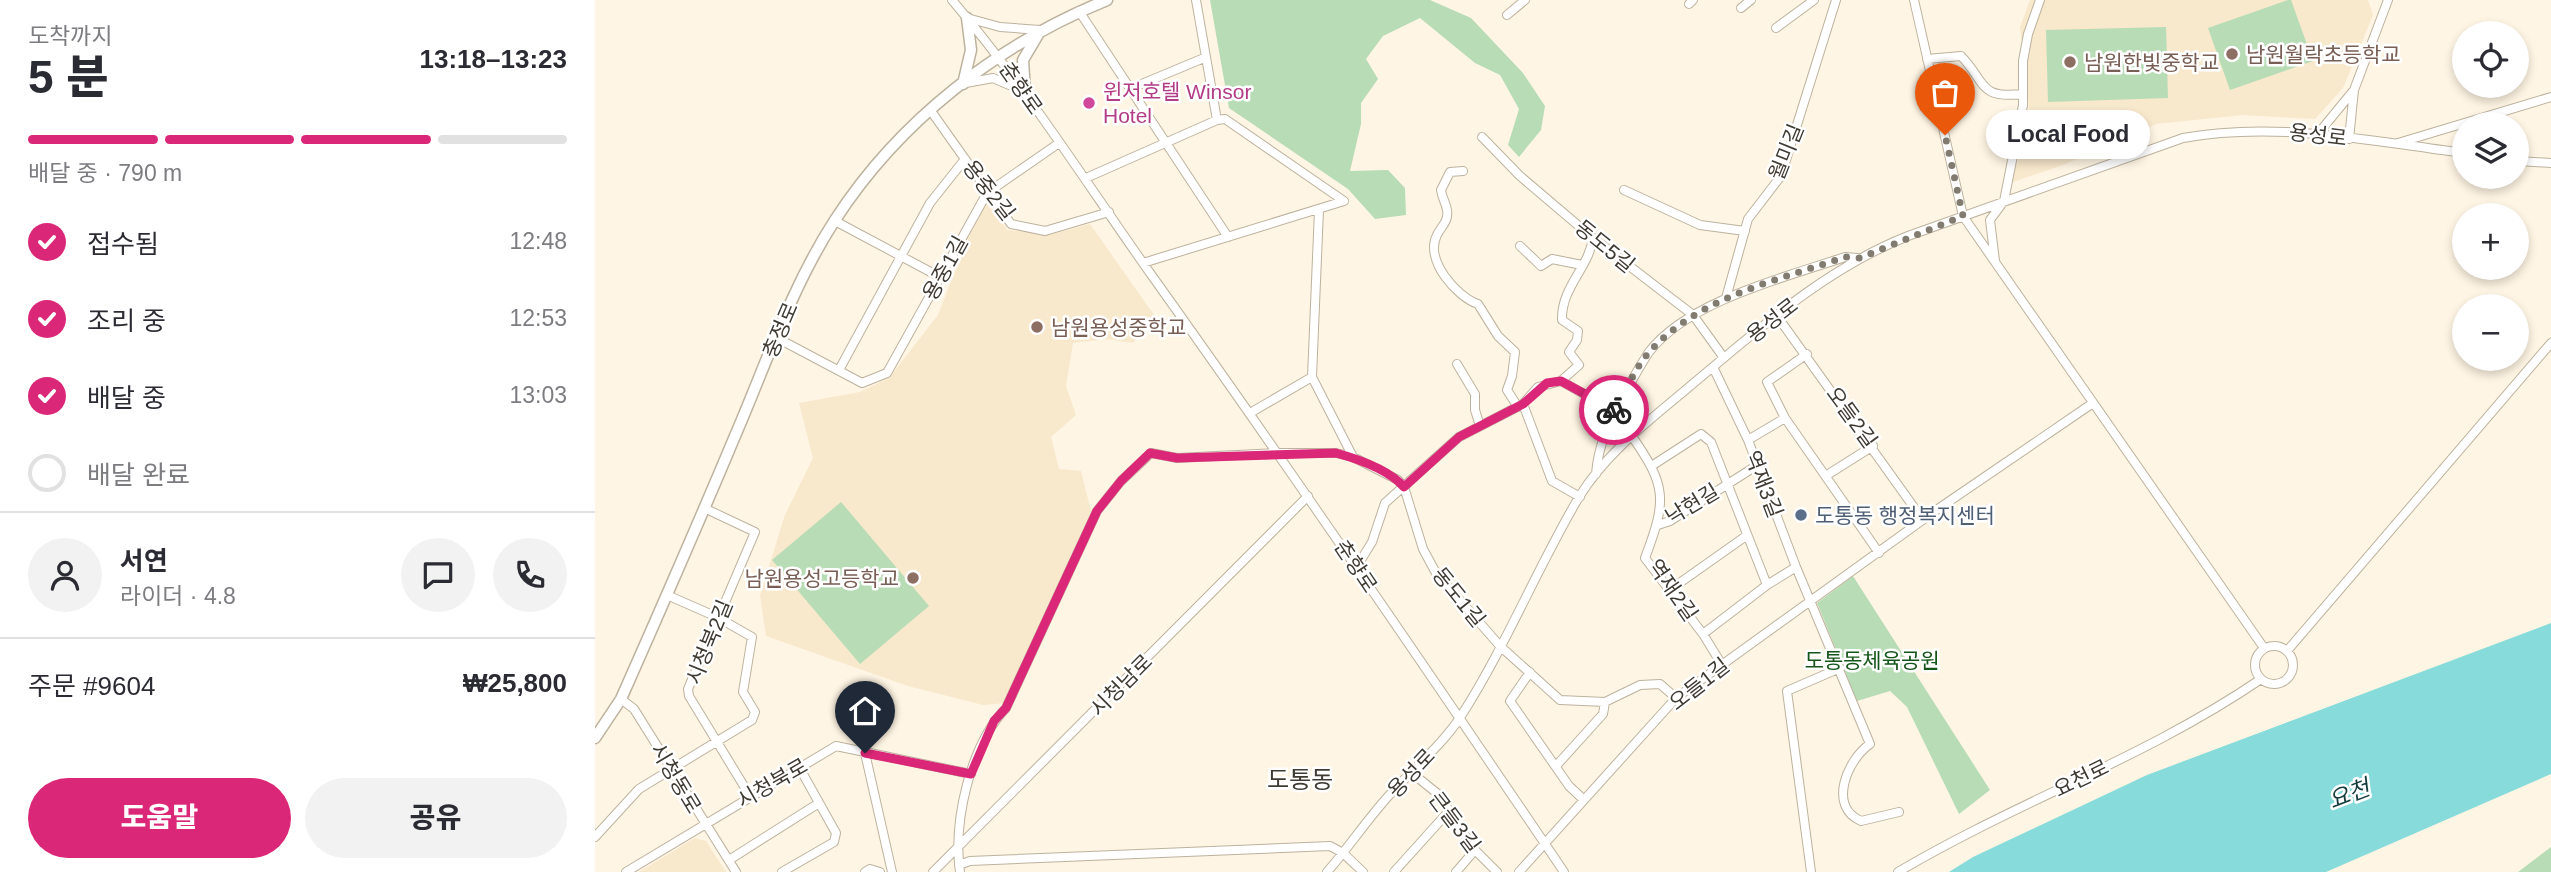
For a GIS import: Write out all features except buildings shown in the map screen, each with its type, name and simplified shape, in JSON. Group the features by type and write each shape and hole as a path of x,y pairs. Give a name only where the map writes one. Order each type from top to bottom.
{"main road":[{"name":"충정로","path":"595,738 621,699 777,338 803,280 835,221 894,144 998,55 1040,30 1107,0"},
{"path":"963,84 971,50 967,18"},
{"path":"1025,92 1023,60 1040,30"}],"street":[{"name":"춘향로","path":"952,0 998,55 1086,178 1308,496 1564,872"},
{"path":"1196,0 1204,58 1217,120"},
{"path":"1507,15 1525,0"},
{"path":"1741,8 1751,0"},
{"path":"1776,28 1814,0"},
{"name":"월미길","path":"1726,298 1748,219 1781,176 1836,0"},
{"path":"1914,0 1963,216 2264,648"},
{"path":"1996,264 1990,220 2004,201 2023,94 2028,34 2040,0"},
{"path":"2349,139 2354,90 2388,0"},
{"path":"1079,11 1229,237"},
{"path":"967,18 1000,27 1040,30"},
{"path":"1927,59 1961,56 1983,86 1994,95 2023,94"},
{"path":"1132,88 1204,58"},
{"path":"963,84 993,78 1025,92"},
{"path":"2317,135 2354,90"},
{"path":"2395,144 2551,97"},
{"name":"용중2길","path":"931,111 1011,224 1045,231 1109,212"},
{"path":"1086,178 1165,141 1217,120 1225,120 1344,201 1143,263"},
{"name":"용성로","path":"1327,872 1394,790 1460,718 1580,497 1596,474 1632,435 1724,358 1777,316 1860,258 1963,216 2183,138 2244,130 2317,135 2452,151"},
{"name":"동도5길","path":"1482,137 1520,176 1593,238 1693,315 1724,358"},
{"name":"용중1길","path":"777,338 862,383 887,373 987,193 1059,143"},
{"path":"839,370 898,256 930,203 965,159"},
{"path":"2529,162 2551,163"},
{"path":"1463,171 1450,172 1441,190 1447,218 1436,236 1434,248 1439,266 1466,300 1478,304 1498,336 1515,352 1507,390 1520,406 1552,481 1580,497"},
{"path":"1624,190 1700,225 1745,231"},
{"path":"1319,210 1312,377 1353,457"},
{"path":"835,221 940,277"},
{"path":"1356,568 1372,542 1385,503 1459,437 1520,406 1538,387 1561,381 1579,365 1569,352 1577,340 1578,331 1562,320 1562,309 1570,283 1581,265 1591,257 1593,238"},
{"path":"1520,246 1541,266 1552,259 1581,265"},
{"path":"1596,474 1597,460 1614,411 1651,350 1693,315 1726,298 1845,257 1860,258"},
{"name":"오들2길","path":"1777,316 1873,446 1923,520"},
{"path":"2261,679 2254,663 2264,648 2276,646 2287,651 2551,343"},
{"path":"1807,354 1767,382 1785,418 1879,553"},
{"path":"1457,365 1475,394 1475,410 1480,426"},
{"name":"역재3길","path":"1713,367 1748,440 1796,567 1870,744 1857,752 1845,778 1843,789 1849,810 1861,821 1899,812"},
{"path":"1250,413 1312,377"},
{"path":"1561,381 1614,411"},
{"name":"오들1길","path":"1519,872 1676,698 1923,520 2093,402"},
{"path":"1748,440 1785,418"},
{"name":"낙현길","path":"1653,465 1701,434 1711,442 1767,585"},
{"name":"역재2길","path":"1632,435 1653,465 1663,501 1646,558 1703,634 1722,665"},
{"path":"1827,475 1873,446"},
{"path":"1363,872 1343,853 1330,846 970,861 960,868 957,849 958,822 971,774 994,721 1006,708 1097,511 1121,481 1150,453 1177,458 1336,453 1353,457 1398,480 1404,487"},
{"path":"1727,483 1756,466"},
{"name":"낙현길","path":"1658,525 1670,521 1727,483"},
{"name":"동도1길","path":"1404,487 1423,549 1436,573 1500,646 1560,701 1605,702"},
{"name":"시청남로","path":"933,872 1308,496"},
{"name":"시청북2길","path":"704,508 755,532 688,689 750,796"},
{"path":"1671,589 1746,536"},
{"path":"1703,634 1767,585 1796,567"},
{"path":"595,837 639,789 752,720 755,712 743,692 752,637 717,617 667,595"},
{"name":"요천로","path":"1899,872 1969,832 2206,715 2261,679 2280,683 2290,675 2293,662 2287,651"},
{"path":"1811,872 1787,691 1840,668"},
{"path":"1530,672 1510,701 1584,800"},
{"path":"1556,766 1603,713 1605,702 1640,685 1660,684 1676,698"},
{"name":"시청동로","path":"621,699 634,709 736,872"},
{"name":"시청북로","path":"626,872 836,746 971,774"},
{"path":"865,753 892,872"},
{"path":"782,872 834,842 836,834 799,767"},
{"name":"큰들3길","path":"1412,773 1438,794 1475,850 1497,872"},
{"path":"729,860 820,803"},
{"path":"1394,872 1449,811"},
{"path":"1456,872 1475,850"},
{"path":"865,872 870,869 880,872"}],"shaded area":[{"path":"2030,0 2368,0 2373,15 2343,88 2315,119 2242,115 2156,124 2063,165 2010,183 2031,125 2020,27"},
{"name":"남원용성고등학교","path":"986,204 990,205 1007,230 1049,235 1090,224 1154,315 1133,343 1107,339 1073,343 1066,386 1076,415 1051,437 1059,469 1081,471 1091,511 1005,703 983,705 908,686 766,636 760,595 785,515 813,458 799,403 860,392 889,378 938,315 968,238"},
{"path":"695,838 706,841 726,872 639,872"}],"green space":[{"path":"1210,0 1430,0 1471,18 1523,73 1545,106 1541,130 1519,157 1508,145 1519,109 1500,75 1475,63 1420,18 1383,36 1366,59 1378,79 1361,103 1361,124 1350,171 1388,170 1405,188 1406,215 1375,219 1348,189 1229,108"},
{"path":"2291,0 2313,61 2230,90 2208,28"},
{"path":"2166,27 2168,98 2048,102 2046,30"},
{"path":"841,502 929,606 860,664 772,560"},
{"name":"도통동체육공원","path":"1853,576 1990,790 1959,814 1907,707 1890,691 1857,701 1817,603"},
{"path":"2551,847 2551,872 2518,872"}],"water":[{"name":"요천","path":"2551,623 2551,774 2326,872 1949,872 1973,857 2147,775"}],"way so far":[{"path":"1614,410 1651,350 1693,315 1726,298 1845,257 1860,258 1908,236 1963,216 1945,135"}],"place":[{"name":"남원월락초등학교","path":"2232,54"},
{"name":"남원한빛중학교","path":"2070,62"},
{"name":"윈저호텔 Winsor Hotel","path":"1089,103"},
{"name":"Local Food","path":"1945,135"},
{"name":"남원용성중학교","path":"1037,327"},
{"name":"도통동 행정복지센터","path":"1801,515"},
{"name":"남원용성고등학교","path":"913,578"}],"district":[{"name":"도통동","path":"1300,779"}],"route":[{"path":"865,753 971,774 994,721 1006,708 1097,511 1121,481 1150,453 1177,458 1336,453 1353,457 1398,480 1404,487 1459,437 1523,404 1538,387 1547,383 1561,381 1614,410"}]}
